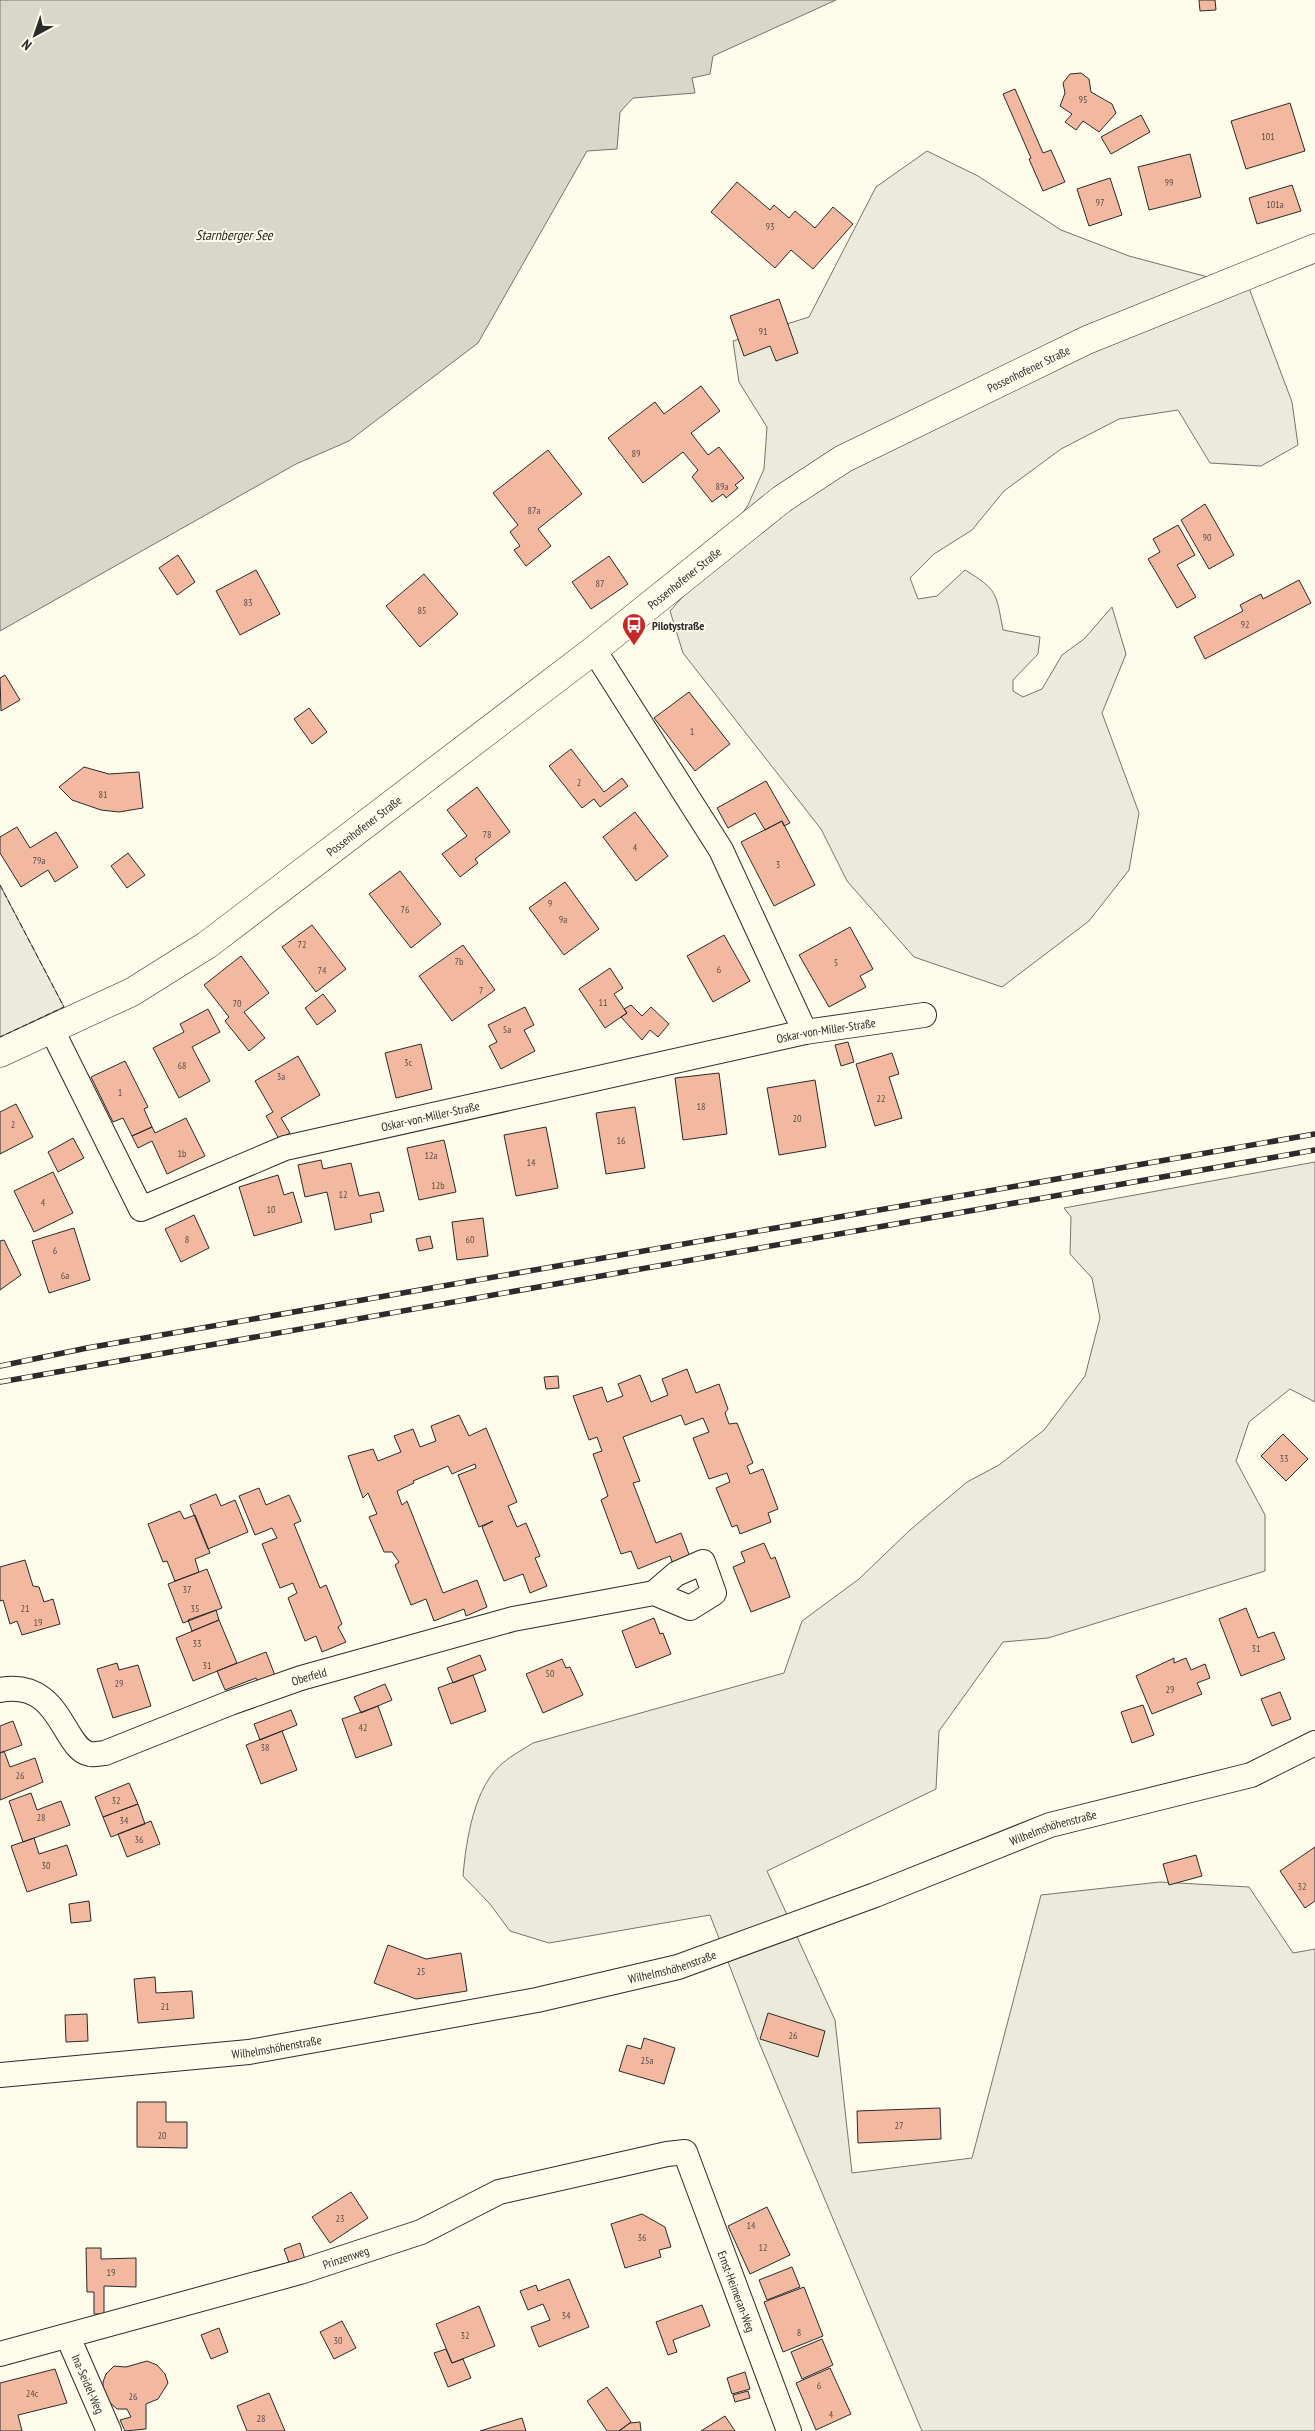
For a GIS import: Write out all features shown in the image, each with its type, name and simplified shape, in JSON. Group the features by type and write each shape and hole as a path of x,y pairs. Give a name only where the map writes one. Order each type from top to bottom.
{"main road":[{"name":"Possenhofener Straße","path":"0,1053 132,992 207,945 594,650 782,499 842,459 1087,340 1315,248"}],"street":[{"path":"594,650 721,850 805,1032"},
{"name":"Oskar-von-Miller-Straße","path":"52,1030 141,1209 284,1148 805,1032 924,1015"},
{"name":"Oberfeld","path":"0,1690 14,1688 38,1696 57,1712 78,1747 89,1754 105,1753 230,1703 301,1678 513,1619 654,1593"},
{"name":"Wilhelmshöhenstraße","path":"0,2075 249,2052 537,2000 678,1967 875,1895 1050,1825 1251,1775 1315,1743"},
{"name":"Prinzenweg","path":"0,2354 68,2337 300,2272 421,2232 499,2192 667,2154 685,2152"},
{"name":"Ernst-Heimeran-Weg","path":"685,2152 789,2431"},
{"name":"Ina-Seidel-Weg","path":"68,2337 109,2431"}],"shaded area":[{"path":"927,151 978,176 1061,230 1129,256 1249,288 1292,402 1298,445 1261,466 1210,463 1178,410 1119,419 1061,449 1004,491 972,530 934,554 910,578 918,599 937,596 965,570 984,583 994,594 1003,630 1040,637 1038,654 1013,680 1013,691 1023,697 1042,689 1062,655 1084,639 1112,607 1126,654 1102,713 1139,813 1129,870 1089,921 1002,987 914,957 847,881 821,829 683,653 670,611 702,575 748,505 764,469 767,427 739,382 733,341 809,317 876,187"},
{"path":"0,885 64,1007 0,1037"},
{"path":"1315,1162 1315,1402 1290,1389 1249,1422 1236,1461 1265,1515 1265,1571 1048,1638 1003,1642 939,1731 936,1789 767,1871 835,2020 852,2173 972,2158 1041,1895 1160,1882 1249,1887 1293,1953 1315,1949 1315,2431 922,2431 758,2040 710,1915 549,1943 510,1931 490,1904 463,1876 466,1847 473,1815 485,1785 494,1772 507,1759 533,1743 784,1673 802,1621 859,1579 910,1530 967,1482 999,1465 1044,1430 1085,1376 1100,1318 1092,1278 1070,1254 1071,1217 1064,1208"}],"water":[{"name":"Starnberger See","path":"0,0 836,0 713,56 710,74 692,78 695,93 633,98 620,112 617,149 587,151 478,343 349,441 296,464 0,631"}],"building":[{"path":"1199,0 1215,0 1216,10 1200,11"},
{"path":"1081,73 1089,79 1091,92 1112,104 1116,113 1099,132 1083,121 1076,130 1065,122 1072,114 1060,106 1065,93 1063,83 1070,74"},
{"path":"1015,89 1043,153 1051,150 1065,182 1043,191 1003,94"},
{"path":"1290,103 1305,151 1246,169 1231,121"},
{"path":"1141,115 1150,132 1111,154 1101,137"},
{"path":"1190,154 1201,197 1149,210 1138,167"},
{"path":"1110,178 1122,215 1089,226 1077,189"},
{"path":"737,182 770,210 774,205 789,218 795,211 815,228 833,207 853,224 813,269 791,250 775,268 711,212"},
{"path":"1292,185 1301,211 1257,224 1249,198"},
{"path":"779,299 798,353 776,361 770,346 744,356 730,316"},
{"path":"701,386 720,411 691,433 708,455 719,447 744,478 735,485 738,488 726,498 723,494 712,502 692,477 698,470 683,452 643,483 608,438 655,402 664,414"},
{"path":"548,450 582,494 538,529 551,546 526,566 514,550 520,546 510,532 518,525 493,493"},
{"path":"1205,504 1234,555 1209,569 1181,520"},
{"path":"1178,525 1195,555 1177,565 1196,597 1177,608 1148,559 1160,552 1153,539"},
{"path":"178,555 195,582 177,595 159,568"},
{"path":"609,556 628,584 591,609 572,582"},
{"path":"256,570 280,614 240,635 216,591"},
{"path":"424,574 458,614 420,647 386,606"},
{"path":"1299,580 1311,603 1205,659 1194,637 1243,611 1240,605 1261,594 1263,599"},
{"path":"5,675 20,700 1,711 0,678"},
{"path":"689,692 730,744 695,771 654,718"},
{"path":"309,708 327,732 312,744 294,719"},
{"path":"571,749 604,792 622,778 628,786 600,807 594,799 582,808 549,766"},
{"path":"84,767 109,774 139,772 143,808 119,812 101,810 72,800 59,787"},
{"path":"766,781 790,823 784,826 782,821 765,830 755,813 728,828 717,808"},
{"path":"477,787 510,832 475,859 478,863 460,877 442,854 467,836 447,810"},
{"path":"635,812 668,856 636,881 603,837"},
{"path":"782,821 815,885 774,906 741,842"},
{"path":"17,827 30,848 56,832 78,867 55,882 48,870 21,887 0,853 0,837"},
{"path":"128,853 145,875 127,888 111,866"},
{"path":"400,871 441,924 411,948 369,894"},
{"path":"565,882 599,929 564,955 529,908"},
{"path":"312,925 346,969 316,992 282,947"},
{"path":"850,927 873,969 860,976 866,987 829,1007 799,955"},
{"path":"724,935 750,981 713,1002 687,956"},
{"path":"463,945 495,990 452,1021 419,976"},
{"path":"241,956 269,993 244,1012 265,1038 249,1051 225,1021 229,1017 204,985"},
{"path":"610,968 623,988 614,994 627,1013 605,1028 579,989"},
{"path":"323,994 336,1011 317,1025 305,1008"},
{"path":"631,1005 642,1016 651,1007 669,1024 658,1037 650,1030 642,1040 621,1017 627,1013 624,1009"},
{"path":"525,1007 534,1025 524,1030 535,1051 501,1069 489,1046 497,1042 488,1025"},
{"path":"208,1009 220,1032 192,1047 210,1081 179,1098 153,1048 184,1032 180,1024"},
{"path":"848,1042 854,1062 841,1066 835,1045"},
{"path":"421,1044 432,1089 396,1098 385,1053"},
{"path":"892,1053 899,1074 889,1077 902,1118 875,1126 856,1064"},
{"path":"298,1056 320,1095 281,1118 290,1133 279,1139 266,1116 273,1112 255,1081"},
{"path":"125,1061 148,1107 144,1109 152,1127 132,1136 123,1118 113,1122 91,1077"},
{"path":"719,1073 727,1134 683,1140 675,1078"},
{"path":"815,1080 826,1147 779,1155 767,1088"},
{"path":"16,1104 33,1137 0,1154 0,1112"},
{"path":"635,1107 645,1168 606,1174 596,1113"},
{"path":"186,1118 205,1156 167,1174 152,1141 138,1148 132,1136 152,1127 155,1133"},
{"path":"546,1127 558,1188 516,1196 504,1135"},
{"path":"73,1138 84,1158 58,1172 48,1152"},
{"path":"444,1140 456,1192 419,1200 407,1148"},
{"path":"321,1160 323,1169 351,1163 359,1196 379,1192 384,1211 370,1214 372,1222 335,1230 327,1192 305,1197 298,1165"},
{"path":"53,1172 73,1213 34,1232 14,1191"},
{"path":"278,1175 284,1195 293,1192 302,1222 254,1236 239,1187"},
{"path":"194,1215 209,1248 181,1262 165,1229"},
{"path":"483,1218 488,1256 457,1260 452,1222"},
{"path":"74,1228 90,1280 49,1293 32,1241"},
{"path":"430,1236 433,1248 419,1251 416,1239"},
{"path":"4,1240 21,1275 0,1290 0,1241"},
{"path":"687,1369 696,1393 719,1384 728,1409 725,1413 729,1424 737,1423 753,1463 747,1466 750,1474 763,1469 778,1509 768,1513 771,1522 740,1534 737,1525 732,1527 716,1488 730,1482 727,1473 709,1479 693,1438 709,1432 703,1418 685,1425 681,1415 623,1437 640,1481 633,1483 656,1543 681,1533 690,1557 673,1564 670,1556 638,1569 631,1551 621,1554 601,1500 608,1496 593,1454 602,1451 597,1437 589,1440 573,1396 602,1387 607,1402 623,1396 618,1384 640,1375 651,1402 668,1395 662,1379"},
{"path":"558,1376 559,1388 546,1389 544,1377"},
{"path":"459,1415 469,1436 486,1428 517,1502 508,1506 517,1527 526,1523 540,1556 535,1558 547,1586 530,1593 523,1574 504,1581 482,1527 493,1521 479,1527 458,1475 476,1468 475,1464 452,1474 448,1466 413,1481 414,1483 397,1491 402,1505 407,1501 443,1593 477,1580 487,1607 466,1616 464,1609 434,1621 426,1599 411,1605 395,1565 399,1562 392,1552 384,1552 369,1517 377,1514 368,1493 363,1498 348,1456 373,1449 378,1461 401,1452 394,1436 413,1429 420,1447 436,1441 431,1426"},
{"path":"1283,1434 1308,1459 1286,1481 1261,1456"},
{"path":"259,1488 266,1505 289,1495 301,1521 294,1524 320,1588 326,1585 342,1624 338,1627 346,1642 322,1652 316,1636 305,1641 288,1598 297,1593 293,1583 280,1588 262,1544 277,1538 272,1528 255,1535 239,1496"},
{"path":"216,1494 221,1506 235,1500 248,1532 208,1549 190,1505"},
{"path":"180,1511 184,1519 195,1515 210,1553 195,1559 199,1572 175,1581 167,1561 163,1562 148,1524"},
{"path":"764,1543 771,1559 775,1557 790,1597 751,1612 733,1567 745,1562 741,1552"},
{"path":"25,1560 33,1586 39,1587 44,1602 53,1599 60,1624 22,1635 17,1621 10,1624 3,1600 0,1601 0,1567"},
{"path":"207,1569 222,1608 183,1623 168,1584"},
{"path":"1246,1608 1258,1638 1274,1632 1285,1659 1241,1676 1219,1619"},
{"path":"216,1610 219,1620 192,1631 188,1620"},
{"path":"654,1618 660,1634 663,1633 671,1654 636,1668 622,1631"},
{"path":"219,1620 237,1663 193,1681 176,1638"},
{"path":"266,1652 276,1678 260,1685 256,1678 225,1690 217,1671"},
{"path":"480,1655 486,1670 453,1683 447,1668"},
{"path":"1174,1658 1174,1663 1186,1658 1191,1670 1205,1664 1210,1678 1197,1683 1202,1694 1152,1714 1136,1676"},
{"path":"562,1659 566,1668 570,1667 583,1695 543,1713 526,1674"},
{"path":"117,1663 119,1670 138,1665 151,1706 113,1718 97,1669"},
{"path":"473,1675 486,1711 451,1724 438,1688"},
{"path":"385,1684 392,1700 361,1713 354,1697"},
{"path":"1280,1692 1291,1719 1272,1726 1261,1699"},
{"path":"1143,1705 1154,1735 1132,1743 1121,1712"},
{"path":"378,1706 392,1745 356,1758 342,1719"},
{"path":"291,1710 297,1725 260,1740 254,1724"},
{"path":"13,1721 22,1745 0,1753 0,1726"},
{"path":"282,1731 297,1770 261,1784 246,1745"},
{"path":"4,1751 10,1767 35,1758 43,1782 0,1800 0,1753"},
{"path":"129,1783 138,1804 103,1817 95,1797"},
{"path":"31,1793 37,1810 61,1801 70,1825 23,1842 9,1801"},
{"path":"138,1804 145,1824 111,1837 103,1817"},
{"path":"151,1821 160,1844 127,1857 118,1834"},
{"path":"34,1838 39,1854 67,1845 77,1875 27,1892 11,1846"},
{"path":"1315,1847 1315,1901 1305,1908 1280,1871"},
{"path":"1196,1855 1202,1876 1169,1885 1163,1864"},
{"path":"89,1901 91,1921 71,1923 69,1904"},
{"path":"388,1945 426,1959 461,1953 467,1991 416,1999 374,1983"},
{"path":"155,1977 156,1993 192,1991 194,2018 138,2023 134,1979"},
{"path":"768,2013 825,2031 818,2057 760,2039"},
{"path":"87,2014 88,2041 66,2042 65,2015"},
{"path":"644,2038 675,2048 664,2084 619,2071 627,2045 641,2049"},
{"path":"137,2102 166,2102 166,2122 187,2122 187,2148 137,2147"},
{"path":"940,2108 941,2139 858,2143 857,2111"},
{"path":"351,2192 368,2218 330,2243 312,2217"},
{"path":"767,2207 790,2255 750,2274 728,2226"},
{"path":"642,2214 665,2227 671,2247 659,2250 661,2257 625,2268 611,2224"},
{"path":"300,2243 306,2263 291,2268 284,2249"},
{"path":"86,2248 101,2248 101,2259 136,2258 136,2287 104,2286 104,2314 94,2314 94,2292 87,2292"},
{"path":"792,2267 800,2287 767,2300 759,2280"},
{"path":"569,2279 589,2327 539,2347 531,2327 550,2320 543,2304 528,2310 520,2291 536,2285 538,2291"},
{"path":"804,2287 823,2336 783,2352 764,2302"},
{"path":"702,2305 710,2326 673,2340 677,2352 668,2355 656,2322"},
{"path":"479,2306 495,2346 452,2363 436,2324"},
{"path":"342,2321 356,2348 334,2359 320,2332"},
{"path":"219,2328 228,2352 211,2359 201,2335"},
{"path":"822,2339 833,2365 802,2379 791,2352"},
{"path":"446,2349 452,2363 463,2359 471,2378 448,2387 434,2353"},
{"path":"147,2361 157,2365 165,2374 168,2383 158,2399 146,2404 146,2429 125,2431 120,2420 131,2417 127,2409 117,2409 108,2401 103,2392 103,2382 106,2374 114,2366 126,2367"},
{"path":"830,2368 851,2414 816,2430 796,2383"},
{"path":"55,2369 67,2403 18,2415 22,2431 0,2431 0,2383"},
{"path":"745,2372 750,2389 732,2394 727,2378"},
{"path":"607,2387 631,2422 619,2431 607,2431 587,2401"},
{"path":"748,2391 750,2398 735,2402 733,2395"},
{"path":"269,2393 285,2431 247,2431 237,2406"},
{"path":"725,2416 735,2431 701,2431"},
{"path":"522,2418 526,2431 480,2431"},
{"path":"640,2422 641,2431 619,2431 630,2423"}],"railway":[{"path":"0,1366 87,1348 1315,1134"},
{"path":"0,1382 1315,1150"}],"fence":[{"path":"0,885 64,1007 0,1037"}],"place":[{"name":"Pilotystraße","path":"634,646"}]}
